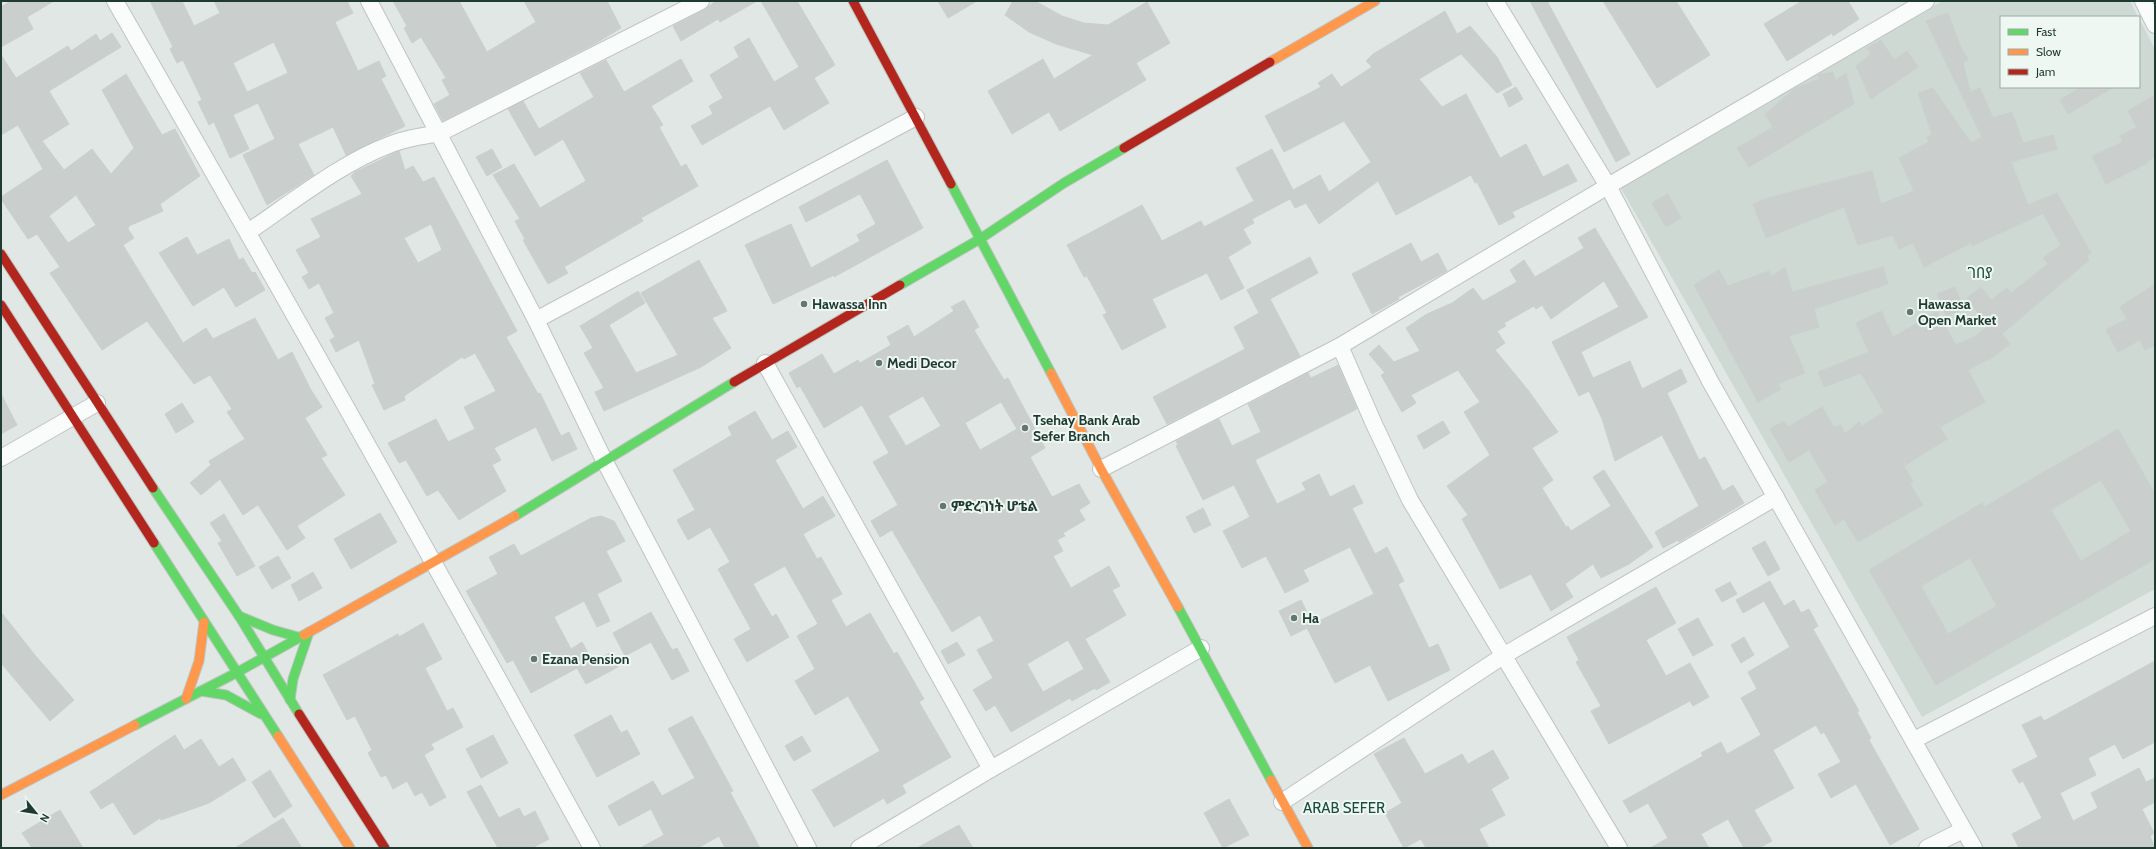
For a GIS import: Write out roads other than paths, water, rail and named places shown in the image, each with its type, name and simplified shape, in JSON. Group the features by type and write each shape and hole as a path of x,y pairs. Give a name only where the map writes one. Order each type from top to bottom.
{"street":[{"path":"115,1 248,232 434,561 592,848"},
{"path":"369,1 440,133 536,320 604,460 808,848"},
{"path":"248,232 365,156 389,145 411,138 440,133 701,1"},
{"path":"852,1 916,117 1101,469 1201,648 1282,802 1308,848"},
{"path":"1,795 236,674 298,637 532,506 604,460 765,363 980,239 1064,183 1375,1"},
{"path":"1494,1 1608,186 1710,381 1974,848"},
{"path":"1101,469 1340,346 1608,186 1926,1"},
{"path":"2143,1 2155,25"},
{"path":"536,320 916,117"},
{"path":"1,254 97,403 239,616 290,700 385,848"},
{"path":"1,305 144,526 236,674 350,848"},
{"path":"1340,346 1374,424 1410,500 1619,848"},
{"path":"765,363 992,769"},
{"path":"1,458 97,403"},
{"path":"1282,802 1503,656 1776,497"},
{"path":"239,616 273,630 298,637"},
{"path":"1914,740 2155,616"},
{"path":"186,699 199,661 204,622"},
{"path":"290,700 293,679 308,632"},
{"path":"859,848 1201,648"},
{"path":"201,691 226,695 263,716"},
{"path":"1928,848 1963,830"}],"place":[{"name":"Hawassa Inn","path":"804,304"},
{"name":"Hawassa Open Market","path":"1910,312"},
{"name":"Medi Decor","path":"879,363"},
{"name":"Tsehay Bank Arab Sefer Branch","path":"1025,428"},
{"name":"ምድረገነት ሆቴል","path":"943,506"},
{"name":"Ha","path":"1294,618"},
{"name":"Ezana Pension","path":"534,659"}],"district":[{"name":"ገበያ","path":"1980,273"},
{"name":"ARAB SEFER","path":"1344,808"}]}
